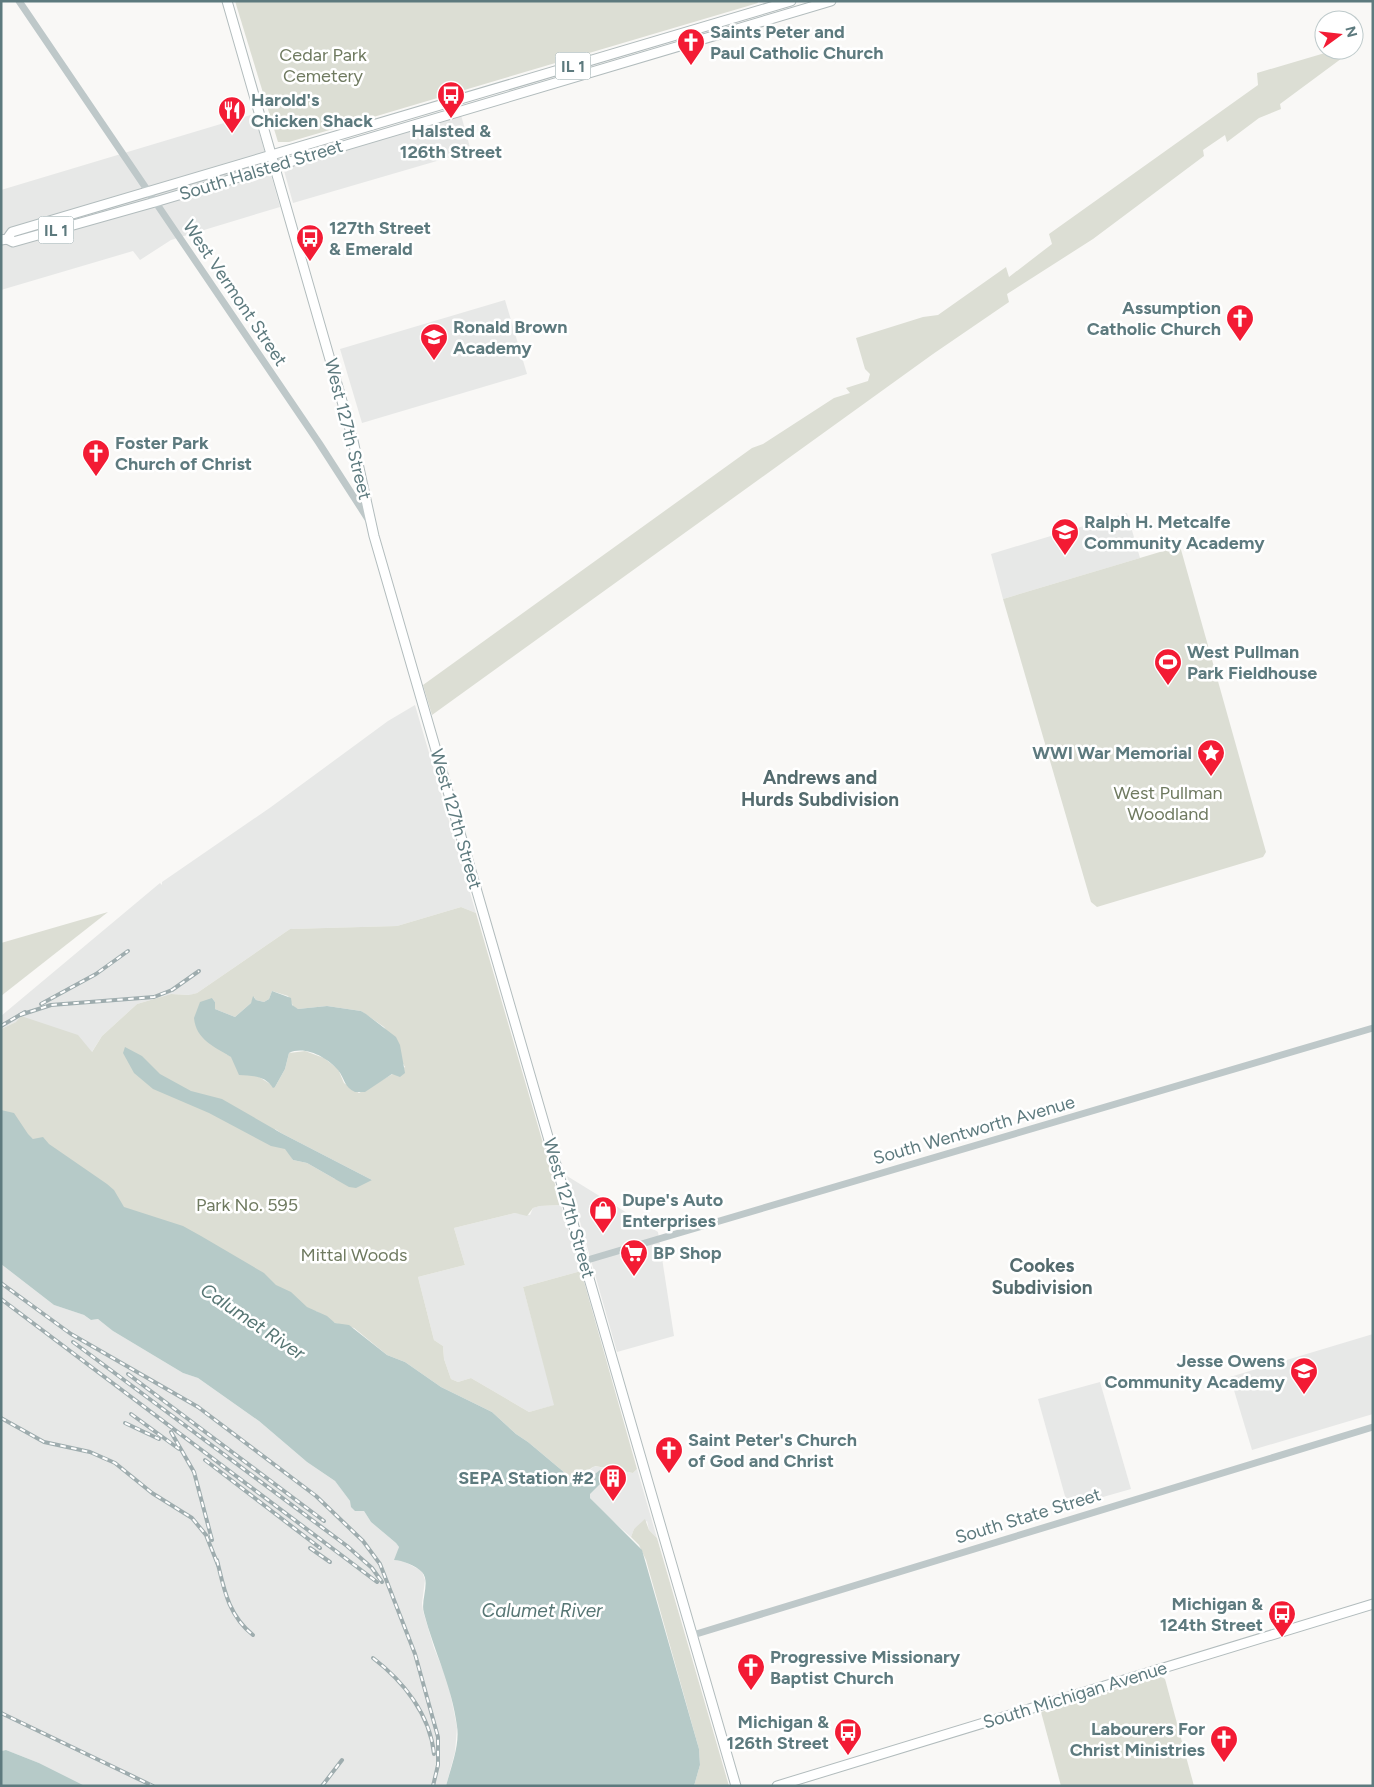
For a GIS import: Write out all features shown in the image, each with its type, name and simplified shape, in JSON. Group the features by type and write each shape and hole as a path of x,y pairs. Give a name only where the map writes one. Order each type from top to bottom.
{"main road":[{"name":"West 127th Street","path":"227,1 352,436 372,528 736,1786"},
{"name":"South Halsted Street","path":"4,240 12,232 791,1"},
{"name":"South Halsted Street","path":"4,240 13,242 155,202 831,1"},
{"name":"South Michigan Avenue","path":"777,1786 1373,1604"}],"street":[{"name":"West Vermont Street","path":"19,1 324,451 372,528"},
{"name":"South Wentworth Avenue","path":"584,1261 1373,1028"},
{"name":"South State Street","path":"693,1635 1373,1427"}],"shaded area":[{"path":"254,114 280,207 171,240 140,260 133,251 1,290 1,190"},
{"path":"461,115 471,151 293,203 283,167"},
{"name":"Ronald Brown Academy","path":"505,300 527,374 362,423 340,349"},
{"name":"Ralph H. Metcalfe Community Academy","path":"1127,513 1140,558 1003,599 991,554"},
{"path":"415,705 476,913 461,907 397,926 290,929 197,993 190,995 171,994 137,1004 102,1036 88,1058 23,1019 1,1029 1,1016 160,883 162,885 162,882 271,807 388,721"},
{"path":"567,1176 658,1232 674,1336 617,1352"},
{"path":"561,1205 581,1271 523,1287 555,1405 529,1412 471,1378 458,1382 451,1379 444,1359 443,1346 434,1340 418,1277 465,1265 454,1228 515,1213 530,1215 533,1208 540,1206"},
{"path":"1,1264 54,1305 84,1315 91,1320 98,1319 104,1322 113,1331 183,1373 198,1378 259,1421 307,1462 335,1481 350,1501 364,1511 371,1522 396,1543 399,1547 397,1555 401,1560 422,1571 425,1580 422,1603 423,1611 434,1648 448,1682 457,1727 455,1752 446,1786 85,1786 39,1763 6,1750 1,1751"},
{"name":"Jesse Owens Community Academy","path":"1373,1334 1373,1414 1252,1450 1230,1377"},
{"name":"Jesse Owens Community Academy","path":"1100,1382 1131,1489 1068,1507 1038,1399"},
{"path":"594,1466 633,1473 637,1469 657,1538 649,1530 647,1521 634,1529 631,1537 608,1517 579,1486 573,1483 577,1482"}],"green space":[{"name":"Cedar Park Cemetery","path":"235,1 757,1 758,3 289,142 278,142"},
{"path":"1314,56 1314,60 1339,60 1280,104 1281,109 1259,118 1227,142 1225,135 1203,150 1204,156 1093,239 1007,294 1009,302 933,354 432,715 423,685 752,448 763,444 834,398 850,393 846,388 868,381 870,374 865,369 856,338 923,317 938,315 1006,267 1009,277 1052,244 1049,234 1258,85 1257,73"},
{"name":"West Pullman Woodland","path":"1180,546 1266,852 1263,857 1097,907 1091,902 1003,599"},
{"path":"461,907 476,913 561,1205 533,1208 527,1216 515,1213 454,1228 465,1265 418,1277 434,1340 443,1346 444,1359 451,1379 458,1382 471,1378 529,1412 554,1405 523,1287 581,1271 637,1469 633,1473 595,1466 580,1480 573,1483 565,1473 492,1412 441,1387 405,1362 387,1355 354,1328 335,1323 316,1311 312,1317 114,1203 1,1114 1,1029 16,1022 21,1016 78,1035 92,1052 102,1036 137,1004 171,994 189,995 197,993 290,929 397,926","holes":["272,991 288,996 294,1008 298,1009 327,1006 361,1011 384,1027 400,1050 405,1067 359,1093 344,1083 338,1069 324,1058 305,1051 289,1053 285,1069 275,1087 256,1075 240,1075 232,1057 226,1054 212,998 215,1002 215,1009 235,1017 251,1003 254,997 256,1000 264,1002 269,999","275,1129 281,1133 372,1180 335,1179 307,1163 293,1160"]},
{"path":"108,912 1,996 1,943"},
{"path":"645,1519 649,1530 657,1538 729,1786 694,1786 700,1765 699,1749 646,1560 639,1545 631,1537 634,1529"},
{"path":"1160,1676 1165,1679 1194,1786 1061,1786 1041,1712"}],"water":[{"path":"272,991 291,998 292,1005 298,1009 327,1006 361,1011 366,1014 396,1037 400,1045 405,1073 400,1077 392,1074 365,1092 355,1092 349,1088 334,1065 316,1054 295,1051 289,1053 285,1069 273,1088 262,1078 239,1075 231,1057 207,1042 198,1032 194,1018 200,1002 212,998 215,1002 215,1009 235,1017 251,1003 253,996 256,1000 264,1002 269,999"},
{"path":"125,1047 142,1056 160,1074 191,1091 222,1099 281,1133 372,1180 356,1188 349,1187 307,1163 293,1160 285,1149 271,1146 209,1113 153,1089 134,1073 123,1053"},
{"name":"Calumet River","path":"1,1110 14,1113 33,1139 43,1137 49,1144 107,1184 114,1190 124,1207 183,1226 201,1236 264,1273 276,1285 291,1292 307,1307 327,1316 335,1323 349,1325 387,1355 405,1362 441,1387 492,1412 565,1473 576,1485 581,1485 600,1470 607,1477 590,1494 590,1498 642,1550 699,1749 700,1765 694,1786 446,1786 458,1733 455,1711 424,1613 425,1576 409,1564 394,1560 399,1547 396,1543 371,1522 364,1511 355,1511 351,1507 350,1501 335,1481 307,1462 259,1421 198,1378 183,1373 113,1331 98,1319 91,1320 84,1315 54,1305 1,1264"},
{"path":"6,1750 39,1763 85,1786 1,1786 1,1751"}],"railway":[{"path":"41,1004 96,974 128,951"},
{"path":"20,1015 51,1005 154,997 172,990 199,971"},
{"path":"1,1026 25,1012"},
{"path":"1,1283 71,1334 198,1407 316,1496 363,1541 380,1564 415,1654 438,1737 438,1765 433,1786"},
{"path":"1,1299 377,1582"},
{"path":"73,1342 347,1546 372,1568 382,1582"},
{"path":"128,1374 324,1521"},
{"path":"131,1414 179,1449"},
{"path":"1,1418 44,1442 90,1452 115,1463 152,1493 192,1518 206,1535 218,1565"},
{"path":"125,1423 159,1439"},
{"path":"171,1432 194,1472 212,1540"},
{"path":"205,1460 320,1548"},
{"path":"310,1548 330,1562"},
{"path":"217,1560 232,1610 253,1635"},
{"path":"373,1658 395,1677 421,1712 427,1725 434,1754"},
{"path":"1,1713 153,1786"},
{"path":"322,1786 342,1760"}],"place":[{"name":"Saints Peter and Paul Catholic Church","path":"691,66"},
{"name":"Halsted & 126th Street","path":"451,119"},
{"name":"Harold's Chicken Shack","path":"232,134"},
{"name":"127th Street & Emerald","path":"310,262"},
{"name":"Assumption Catholic Church","path":"1240,342"},
{"name":"Ronald Brown Academy","path":"434,361"},
{"name":"Foster Park Church of Christ","path":"96,477"},
{"name":"Ralph H. Metcalfe Community Academy","path":"1065,556"},
{"name":"West Pullman Park Fieldhouse","path":"1168,686"},
{"name":"WWI War Memorial","path":"1211,777"},
{"name":"Dupe's Auto Enterprises","path":"603,1234"},
{"name":"BP Shop","path":"634,1277"},
{"name":"Jesse Owens Community Academy","path":"1304,1395"},
{"name":"Saint Peter's Church of God and Christ","path":"669,1474"},
{"name":"SEPA Station #2","path":"613,1502"},
{"name":"Michigan & 124th Street","path":"1282,1638"},
{"name":"Progressive Missionary Baptist Church","path":"751,1691"},
{"name":"Michigan & 126th Street","path":"848,1756"},
{"name":"Labourers For Christ Ministries","path":"1224,1763"}],"district":[{"name":"Andrews and Hurds Subdivision","path":"820,788"},
{"name":"Cookes Subdivision","path":"1042,1276"}],"park label":[{"name":"Park No. 595","path":"247,1205"},
{"name":"Mittal Woods","path":"354,1255"}]}
